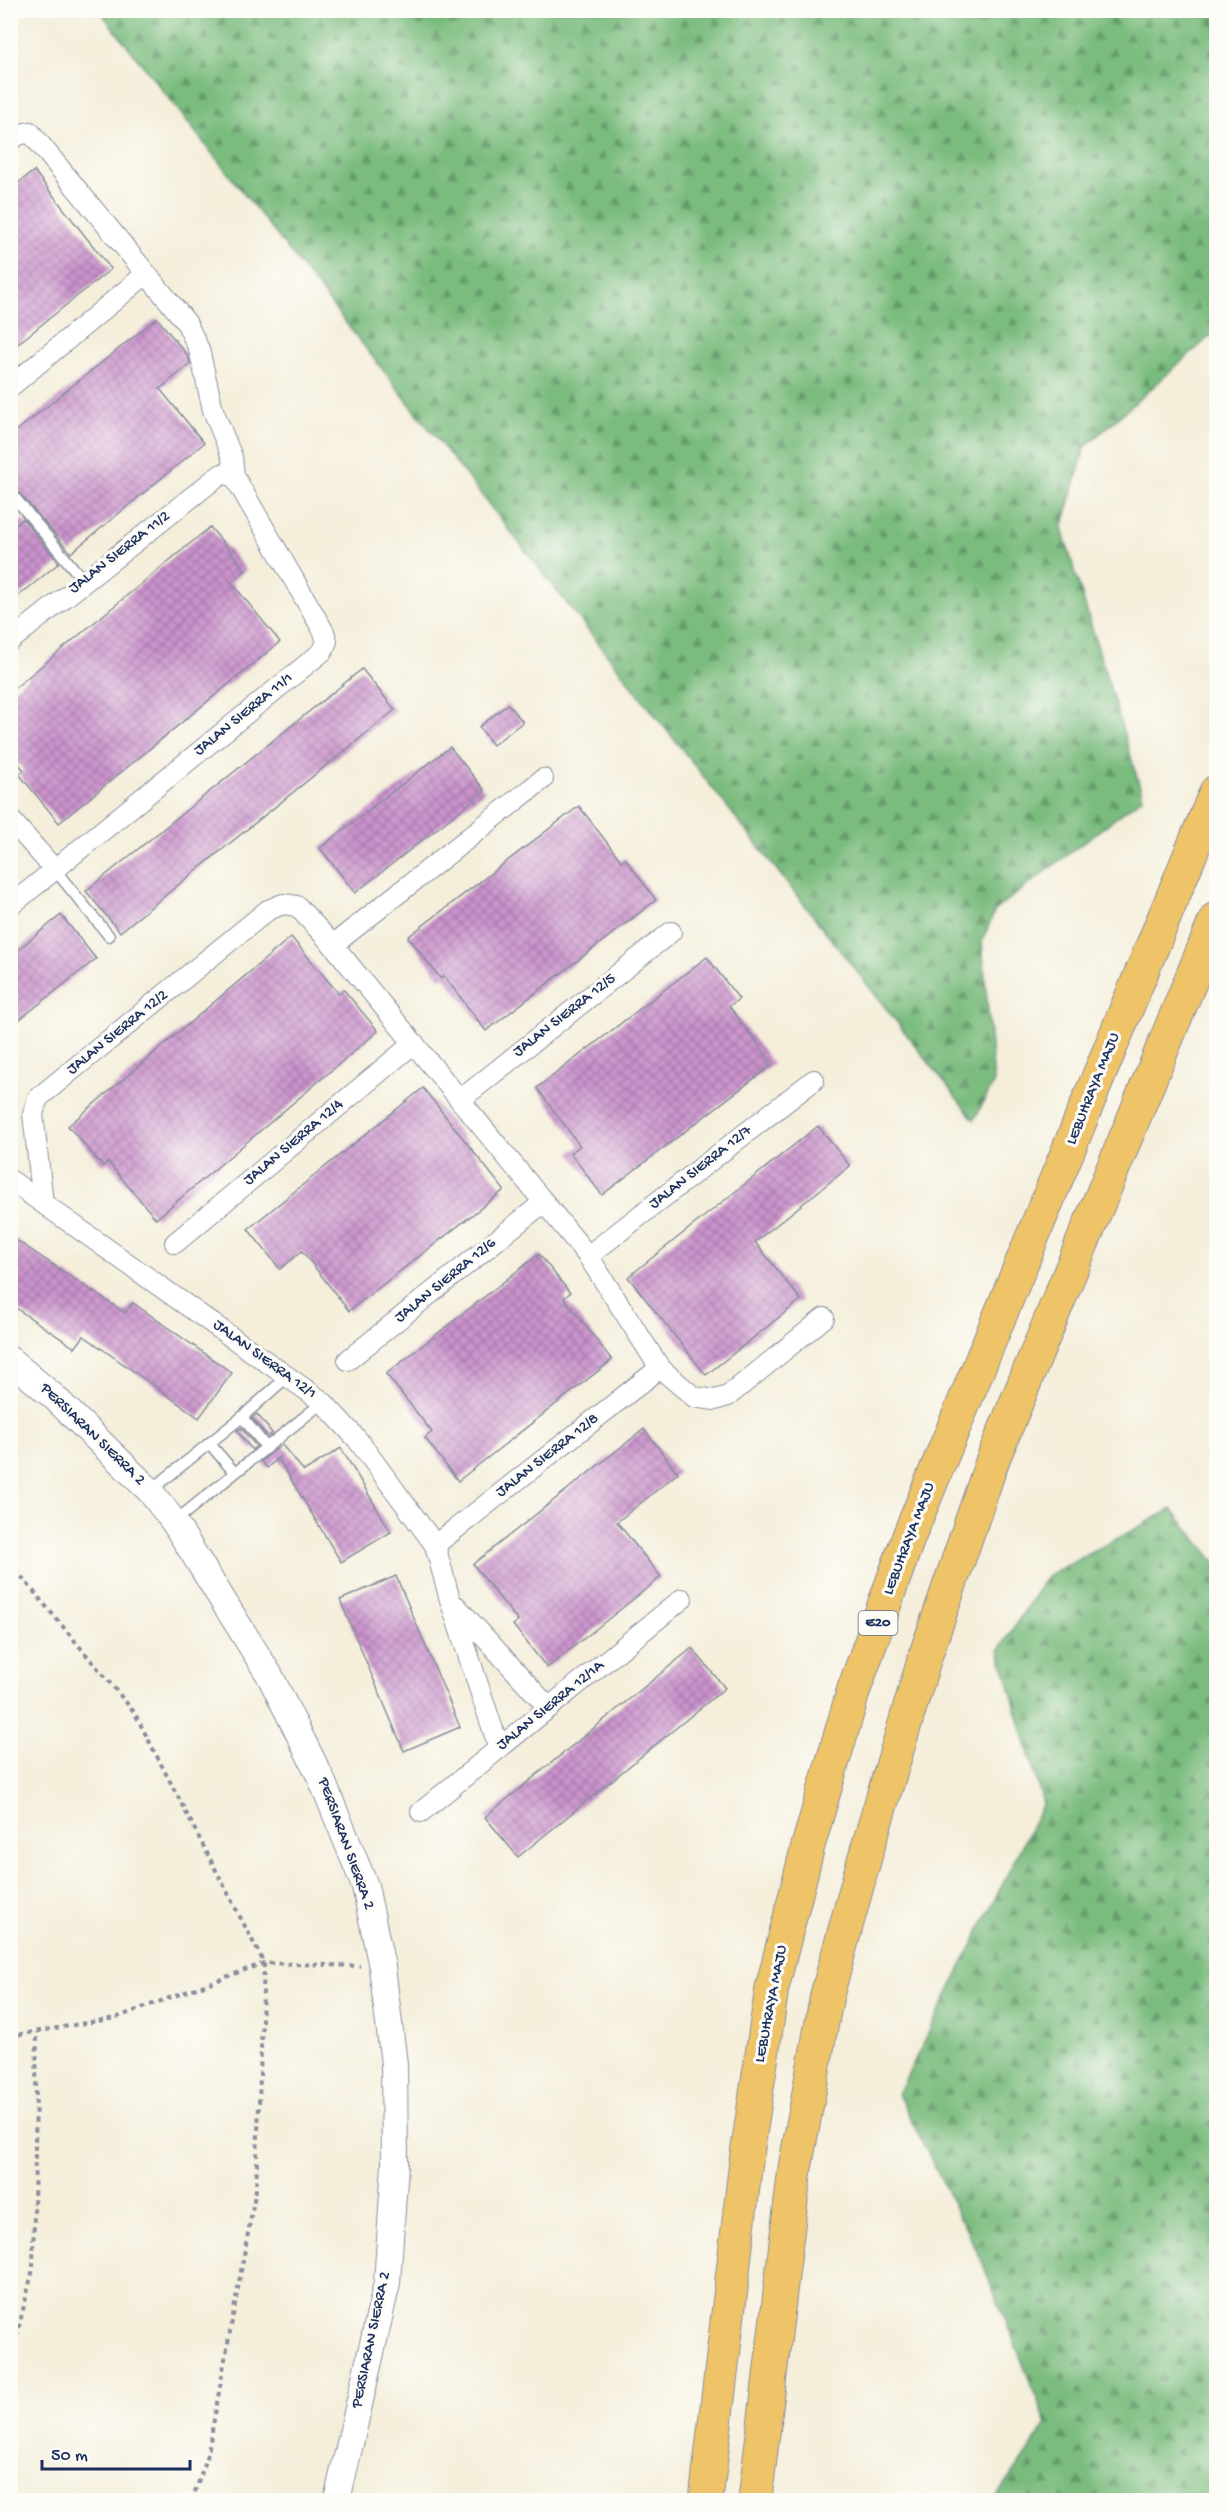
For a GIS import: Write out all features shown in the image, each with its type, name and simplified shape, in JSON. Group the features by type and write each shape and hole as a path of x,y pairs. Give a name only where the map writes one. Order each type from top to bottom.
{"highway":[{"name":"LEBUHRAYA MAJU","path":"706,2500 746,2161 772,1988 808,1846 854,1689 909,1536 1216,792"},
{"path":"754,2500 795,2168 827,1995 865,1857 925,1657 993,1459 1216,919"}],"street":[{"name":"JALAN SIERRA 11/1","path":"10,141 18,135 30,132 186,322 199,349 213,410 232,457 234,476 324,632 327,641 323,651 10,906"},
{"path":"10,387 146,274"},
{"name":"JALAN SIERRA 11/2","path":"10,641 212,481 222,474 234,476"},
{"path":"543,779 333,945 588,1256 660,1368 694,1397 715,1400 728,1396 824,1318"},
{"path":"10,819 55,870"},
{"name":"JALAN SIERRA 12/2","path":"43,1203 33,1114 38,1098 268,910 283,904 297,906 333,945"},
{"name":"JALAN SIERRA 12/5","path":"460,1100 671,932"},
{"name":"JALAN SIERRA 12/4","path":"174,1243 414,1043"},
{"name":"JALAN SIERRA 12/7","path":"588,1256 814,1080"},
{"name":"JALAN SIERRA 12/1","path":"10,1180 288,1376 322,1402 357,1439 435,1545 450,1600 499,1748"},
{"name":"JALAN SIERRA 12/6","path":"348,1360 544,1202"},
{"name":"PERSIARAN SIERRA 2","path":"10,1360 54,1397 150,1491 174,1522 270,1676 321,1778 364,1886 382,1966 394,2064 395,2165 387,2283 337,2500"},
{"name":"JALAN SIERRA 12/8","path":"435,1545 660,1368"},
{"name":"JALAN SIERRA 12/1A","path":"421,1812 682,1599"},
{"path":"450,1600 549,1708"}],"lane":[{"path":"10,492 84,581"},
{"path":"55,870 109,936"},
{"path":"150,1491 242,1417 288,1376"},
{"path":"174,1522 322,1402"},
{"path":"242,1417 266,1447"},
{"path":"209,1443 234,1473"}],"path":[{"path":"10,1563 134,1712 264,1963 256,2189 207,2458 192,2500"},
{"path":"10,2036 115,2018 264,1963 382,1966"},
{"path":"10,2363 33,2269 38,2032"}],"green space":[{"path":"100,11 1216,11 1216,331 1085,447 1062,529 1143,797 995,910 982,942 994,1082 974,1120"},
{"path":"1172,1509 1216,1563 1216,2500 994,2500 1047,2424 981,2259 898,2094 1043,1803 999,1650 1047,1576"}],"building":[{"path":"34,171 111,269 10,350 10,189"},
{"path":"157,318 188,356 190,364 160,389 204,443 71,553 10,482 10,436"},
{"path":"23,519 59,563 10,603 10,529"},
{"path":"210,527 246,570 231,582 280,642 59,823 19,774 24,770 10,754 10,692"},
{"path":"362,669 395,710 120,932 86,891"},
{"path":"508,704 523,722 493,745 479,727"},
{"path":"450,747 485,791 355,893 320,848"},
{"path":"579,806 621,861 625,858 656,900 486,1031 444,976 441,979 408,937"},
{"path":"61,915 96,959 10,1027 10,956"},
{"path":"291,937 339,994 344,990 378,1031 156,1219 108,1162 103,1166 68,1126"},
{"path":"707,957 739,999 729,1006 773,1064 602,1195 570,1153 580,1146 537,1088"},
{"path":"423,1088 504,1190 349,1311 302,1251 280,1269 248,1229"},
{"path":"818,1126 850,1166 755,1242 801,1300 706,1375 628,1277"},
{"path":"10,1236 125,1313 133,1303 232,1373 199,1418 84,1336 75,1348 10,1304"},
{"path":"539,1254 570,1293 564,1298 612,1360 458,1481 425,1438 432,1432 386,1374"},
{"path":"257,1414 272,1433 268,1437 252,1418"},
{"path":"241,1428 256,1446 252,1450 237,1431"},
{"path":"644,1429 678,1473 617,1522 661,1577 547,1668 513,1625 518,1621 473,1564"},
{"path":"282,1445 304,1471 341,1448 391,1532 341,1562 278,1458 267,1468 261,1461"},
{"path":"396,1576 460,1727 404,1751 340,1600"},
{"path":"692,1648 725,1688 518,1857 485,1817"}]}
